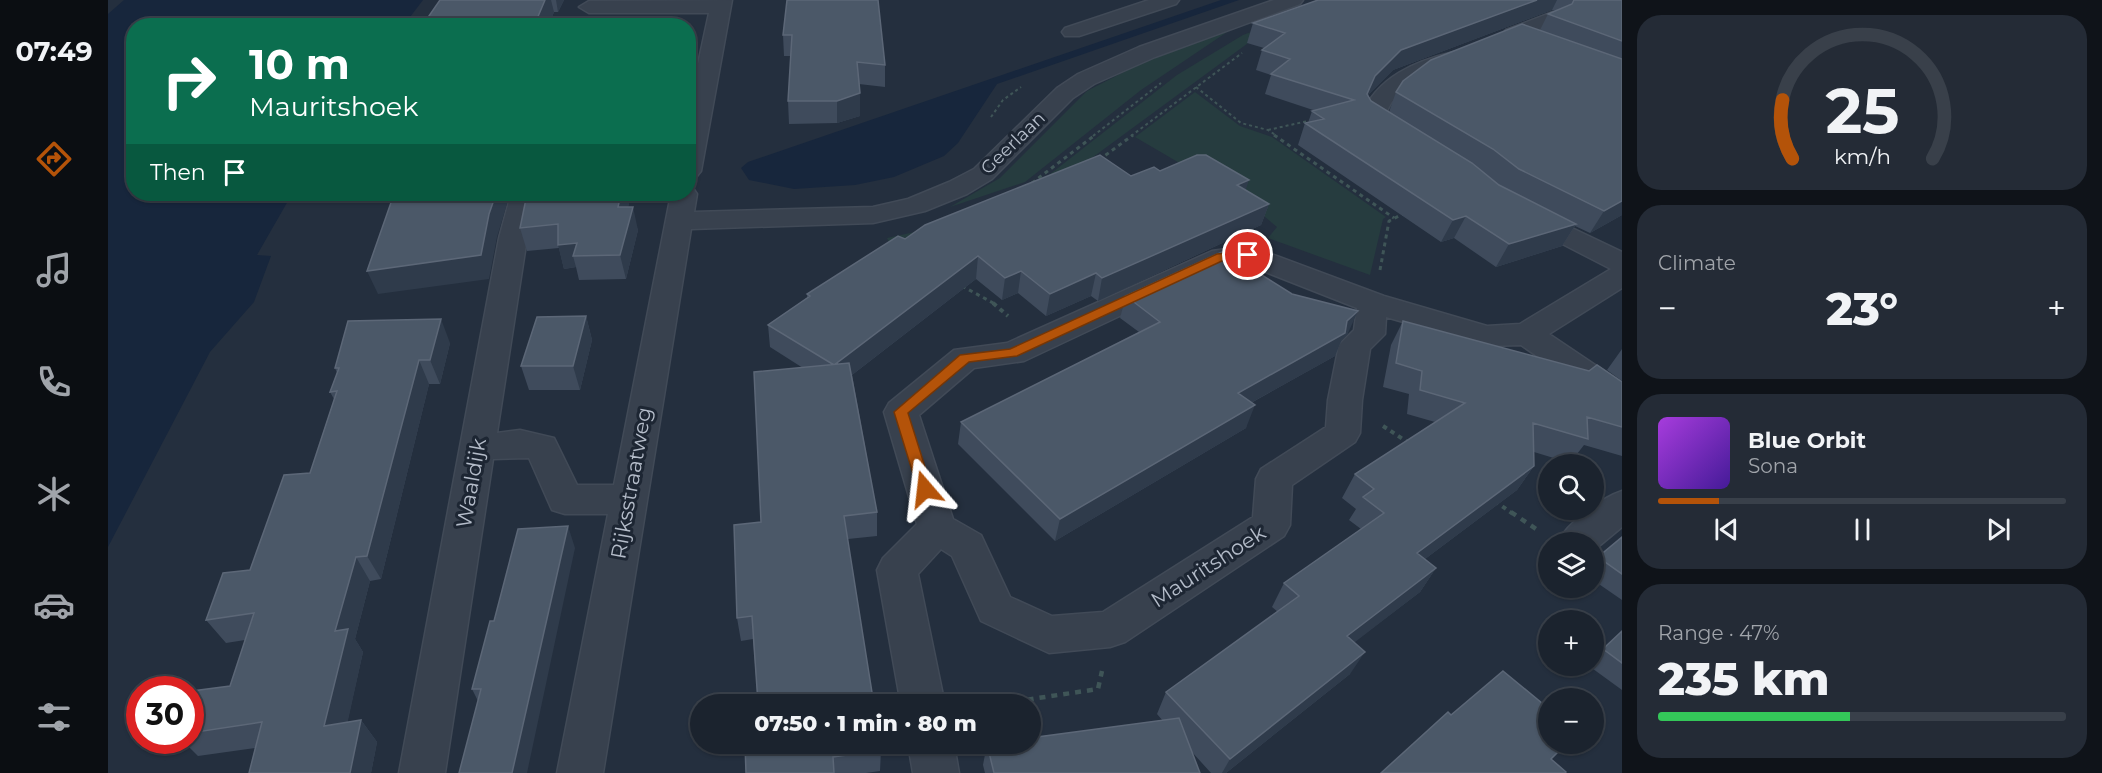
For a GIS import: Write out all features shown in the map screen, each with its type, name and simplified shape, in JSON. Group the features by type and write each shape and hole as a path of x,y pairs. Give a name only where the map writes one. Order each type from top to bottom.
{"street":[{"path":"1072,32 1168,0"},
{"name":"Geerlaan","path":"681,207 835,218 873,215 916,205 958,188 983,174 1065,93 1086,79 1147,52 1293,0"},
{"path":"585,18 592,3 721,3 696,130"},
{"path":"1423,147 1373,116 1377,102 1403,77 1553,18"},
{"path":"1495,41 1546,46"},
{"name":"Waaldijk","path":"422,773 513,238 522,201"},
{"path":"1507,204 1622,263"},
{"name":"Rijksstraatweg","path":"580,773 681,207"},
{"path":"921,694 897,570 937,528 901,412 965,358 1012,353 1222,257 1248,255 1373,303 1487,336 1527,334 1622,275"},
{"name":"Mauritshoek","path":"937,528 967,546 995,609 1049,635 1110,629 1271,525 1274,479 1343,433 1345,400 1355,345 1369,334 1373,303"},
{"path":"1527,334 1622,399"},
{"path":"477,448 520,443 542,447 566,500 628,499"},
{"path":"1576,532 1622,506"},
{"path":"933,754 936,773"}],"path":[{"path":"1095,162 1244,52"},
{"path":"1196,87 1241,123 1268,130 1394,218"},
{"path":"1268,130 1345,112 1375,110"},
{"path":"1373,303 1389,221 1414,208"},
{"path":"958,284 989,299 1038,341"},
{"path":"1345,400 1413,446"},
{"path":"1490,498 1548,532"},
{"path":"1041,698 1098,689 1110,629"}],"green space":[{"path":"1334,1 1255,38 1055,185 926,239 890,244 887,238 938,227 1031,189 1177,75 1243,35"},
{"path":"1233,28 1141,90 1025,182 950,207 1000,178 1087,91 1153,57"},
{"path":"1195,92 1240,126 1272,137 1386,217 1383,219 1370,275 1268,238 1277,227 1248,203 1135,137"}],"water":[{"path":"124,0 423,0 409,18 126,18 126,201 288,201 257,255 271,256 254,302 210,352 108,547 108,14"},
{"path":"1221,0 1239,0 997,84 958,143 944,156 894,177 855,185 794,189 749,180 741,168 748,162"}],"building":[{"path":"440,0 545,0 537,18 428,18"},
{"path":"787,0 878,0 885,65 857,62 860,93 837,101 788,101 792,35 783,35"},
{"path":"1318,0 1537,0 1401,50 1375,76 1367,94 1371,101 1472,163 1499,185 1576,224 1509,244 1466,216 1453,220 1305,123 1324,119 1312,111 1354,100 1271,74 1290,59 1262,50 1285,33 1253,23"},
{"path":"1574,0 1622,0 1622,41 1548,14 1572,4"},
{"path":"1522,24 1622,59 1622,201 1604,211 1519,169 1493,149 1396,92 1403,81 1431,60"},
{"path":"1100,155 1131,176 1154,167 1160,171 1197,155 1206,155 1249,180 1237,185 1269,204 1102,278 1096,273 1050,294 1021,271 1005,278 978,256 834,365 768,325 810,296 807,294 898,236 905,239 925,225"},
{"path":"392,201 494,201 481,255 367,271"},
{"path":"526,201 619,201 618,207 633,207 620,255 573,256 577,243 558,245 558,224 520,228"},
{"path":"1224,251 1292,294 1358,311 1347,321 1345,333 1238,393 1255,405 1060,519 961,422 1160,322 1126,296"},
{"path":"586,316 573,366 521,366 537,317"},
{"path":"441,319 430,360 419,360 367,556 356,557 335,631 348,629 324,726 361,720 350,773 249,773 262,722 204,731 204,689 230,686 254,613 206,620 223,573 250,570 284,475 310,473 337,391 330,392 339,368 335,368 348,321"},
{"path":"1403,321 1589,371 1597,365 1622,382 1622,427 1587,417 1588,439 1533,423 1534,466 1417,553 1436,568 1347,636 1365,652 1230,759 1166,692 1299,596 1284,583 1384,513 1363,497 1374,489 1355,474 1465,403 1420,390 1422,371 1396,363"},
{"path":"849,363 877,512 844,516 872,694 757,694 752,616 737,618 734,525 761,522 754,372"},
{"path":"568,526 512,773 459,773 481,689 472,689 490,621 494,621 518,529"},
{"path":"1622,537 1622,574 1604,561 1604,552"},
{"path":"1622,631 1622,663 1604,648"},
{"path":"1503,671 1538,700 1538,754 1556,754 1551,759 1566,772 1381,773 1448,712 1451,715"},
{"path":"1179,718 1200,773 994,773 989,754 1041,754 1041,737"},
{"path":"745,754 854,754 833,757 834,773 746,773"}],"route":[{"path":"925,489 901,412 965,358 1012,353 1222,257 1248,255"}]}
